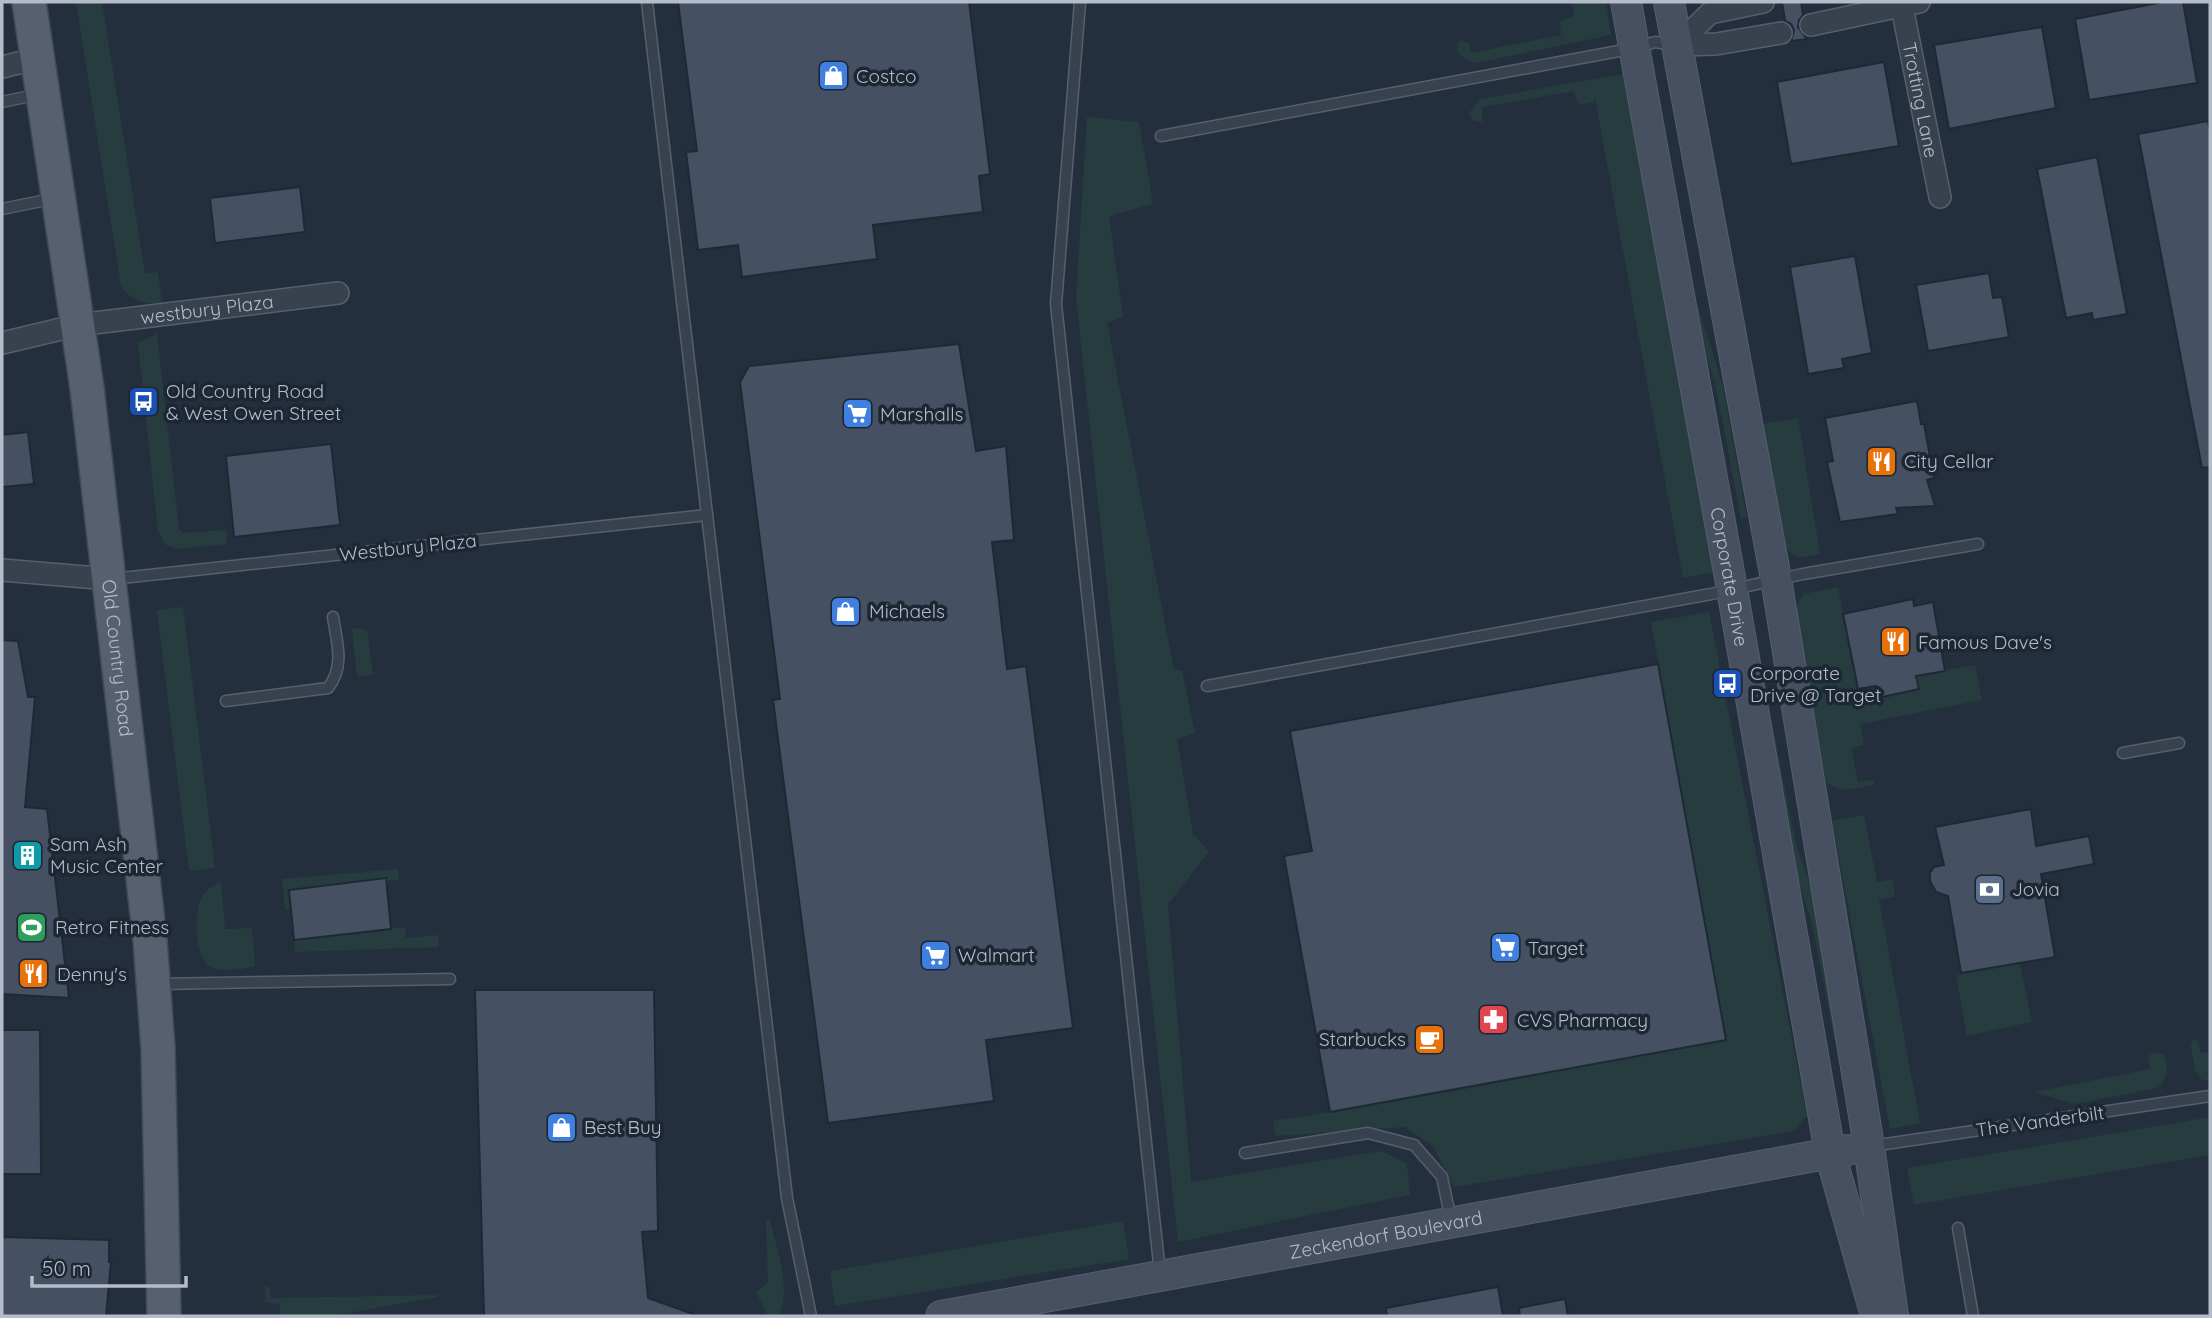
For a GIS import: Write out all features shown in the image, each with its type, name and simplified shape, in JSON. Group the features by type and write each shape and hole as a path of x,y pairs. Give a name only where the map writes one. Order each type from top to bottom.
{"main road":[{"name":"Old Country Road","path":"29,2 78,325 154,984 164,1316"},
{"name":"Corporate Drive","path":"1626,2 1830,1153"},
{"path":"1669,2 1776,579 1869,1146 1893,1316"},
{"name":"Zeckendorf Boulevard","path":"941,1316 1869,1146"},
{"path":"1830,1153 1876,1316"}],"street":[{"path":"1677,45 1710,13 1763,2"},
{"path":"1822,16 1907,3"},
{"name":"Trotting Lane","path":"1907,3 1940,197"},
{"path":"1677,45 1716,44 1781,33"},
{"path":"2,67 38,58"},
{"name":"westbury Plaza","path":"2,343 78,325 338,293"},
{"path":"2,570 109,579"}],"lane":[{"path":"647,2 787,1198 811,1316"},
{"path":"1080,2 1056,304 1161,1276"},
{"path":"1161,136 1635,48 1655,42 1677,45"},
{"path":"2,102 43,93"},
{"path":"2,209 59,197"},
{"name":"Westbury Plaza","path":"109,579 707,516"},
{"path":"1207,686 1776,579 1978,544"},
{"path":"226,701 328,688 336,678 340,660 333,617"},
{"path":"2123,753 2179,743"},
{"path":"154,984 450,979"},
{"name":"The Vanderbilt","path":"1869,1146 2210,1096"},
{"path":"1245,1153 1368,1133 1414,1145 1442,1177 1451,1223"},
{"path":"1958,1228 1973,1316"}],"green space":[{"path":"76,2 102,2 145,273 158,272 162,303 139,301 121,286"},
{"path":"1572,2 1606,2 1611,35 1476,63 1464,58 1457,51 1460,40 1469,43 1471,53 1561,35 1560,21 1574,16"},
{"path":"1623,74 1714,572 1683,578 1595,98 1594,102 1578,105 1574,91 1482,107 1482,122 1472,120 1469,113 1480,99"},
{"path":"1087,117 1139,122 1153,204 1109,216 1123,317 1107,323 1174,670 1182,670 1195,733 1177,739 1193,834 1209,852 1168,904 1191,1182 1381,1151 1407,1164 1410,1195 1178,1242 1076,298"},
{"path":"1691,284 1723,386 1747,518 1741,519 1715,383 1697,328"},
{"path":"157,334 179,529 183,533 226,530 227,544 177,549 166,545 158,531 138,343"},
{"path":"1798,418 1820,554 1797,558 1781,544 1762,424"},
{"path":"1838,587 1858,689 1876,686 1878,697 1918,689 1916,676 1975,665 1982,700 1860,724 1864,745 1851,748 1858,782 1873,780 1874,785 1849,789 1838,788 1826,782 1795,615 1799,600 1804,594"},
{"path":"183,607 215,868 189,871 157,610"},
{"path":"1709,612 1807,1116 1794,1131 1454,1187 1433,1146 1405,1127 1276,1136 1273,1121 1725,1040 1651,622"},
{"path":"1753,625 1795,840 1815,900 1851,1093 1845,1094 1812,923 1793,864"},
{"path":"352,628 367,630 373,675 357,676"},
{"path":"1864,815 1877,882 1892,879 1895,896 1879,900 1920,1123 1890,1129 1832,821"},
{"path":"398,869 399,880 289,890 291,908 285,910 282,879"},
{"path":"221,882 225,929 252,928 255,967 216,969 205,962 201,955 197,936 199,906 207,891"},
{"path":"405,927 406,938 438,935 439,947 295,952 294,940"},
{"path":"2020,963 2032,1022 1967,1036 1956,975"},
{"path":"2194,1039 2198,1041 2201,1053 2210,1052 2210,1080 2202,1080 2196,1072 2190,1044"},
{"path":"2148,1054 2163,1054 2167,1068 2164,1080 2157,1088 2075,1104 2034,1092 2150,1069"},
{"path":"2210,1117 2210,1155 1914,1205 1907,1168"},
{"path":"770,1219 782,1267 784,1292 779,1315 768,1316 756,1292 768,1283 766,1220"},
{"path":"1123,1221 1129,1259 835,1306 830,1271"},
{"path":"265,1286 269,1287 271,1298 437,1297 332,1316 280,1316 280,1304 265,1302"}],"building":[{"name":"Costco","path":"678,2 969,2 990,174 979,176 983,212 873,225 877,259 742,277 738,245 698,250 686,152 697,151"},
{"path":"1782,2 1801,2 1803,15 1798,27 1807,39 1791,41 1794,30 1791,24 1785,21"},
{"path":"2163,2 2183,2 2197,83 2089,100 2075,19"},
{"path":"2042,27 2056,108 1949,129 1934,45"},
{"path":"1884,62 1899,146 1791,164 1777,82"},
{"path":"2208,121 2210,467 2202,468 2138,134"},
{"path":"2097,157 2127,314 2093,320 2092,313 2066,318 2037,169"},
{"path":"300,187 305,232 215,243 210,198"},
{"path":"1855,256 1872,353 1842,359 1844,368 1808,374 1790,267"},
{"path":"1989,273 1993,298 2002,297 2009,337 1928,351 1916,285"},
{"path":"959,344 976,451 1006,446 1014,540 992,542 1007,669 1026,666 1073,1028 986,1040 994,1101 828,1123 773,700 780,699 740,382 749,366"},
{"name":"City Cellar","path":"1917,401 1934,478 1927,480 1935,506 1896,508 1898,514 1840,522 1827,462 1833,461 1825,418"},
{"path":"28,432 34,484 2,487 2,435"},
{"path":"331,444 340,525 234,537 226,456"},
{"name":"Famous Dave's","path":"1913,599 1914,606 1933,602 1945,671 1916,676 1919,689 1878,698 1876,686 1858,689 1843,614"},
{"path":"2,640 18,641 28,697 35,697 25,807 47,809 69,998 2,994"},
{"name":"Target","path":"1658,664 1726,1040 1330,1112 1284,856 1312,851 1290,731"},
{"name":"Jovia","path":"2031,809 2036,846 2089,836 2094,864 2041,874 2055,957 1961,973 1948,896 1936,892 1930,881 1930,873 1934,867 1944,865 1935,827"},
{"path":"386,878 391,929 294,940 289,890"},
{"path":"475,990 654,990 658,1231 642,1232 648,1298 693,1316 484,1316"},
{"path":"2,1030 40,1030 41,1174 2,1174"},
{"path":"2,1237 109,1240 111,1262 106,1316 2,1316"},
{"path":"1498,1287 1503,1316 1387,1316 1386,1308"},
{"path":"1565,1299 1568,1316 1520,1316 1519,1308"}],"place":[{"name":"Costco","path":"833,76"},
{"name":"Old Country Road & West Owen Street","path":"143,402"},
{"name":"Marshalls","path":"857,414"},
{"name":"City Cellar","path":"1881,461"},
{"name":"Michaels","path":"846,611"},
{"name":"Famous Dave's","path":"1895,642"},
{"name":"Corporate Drive @ Target","path":"1727,684"},
{"name":"Sam Ash Music Center","path":"27,855"},
{"name":"Jovia","path":"1989,889"},
{"name":"Retro Fitness","path":"32,927"},
{"name":"Target","path":"1505,948"},
{"name":"Walmart","path":"935,955"},
{"name":"Denny's","path":"34,974"},
{"name":"CVS Pharmacy","path":"1494,1020"},
{"name":"Starbucks","path":"1429,1039"},
{"name":"Best Buy","path":"561,1127"}]}
